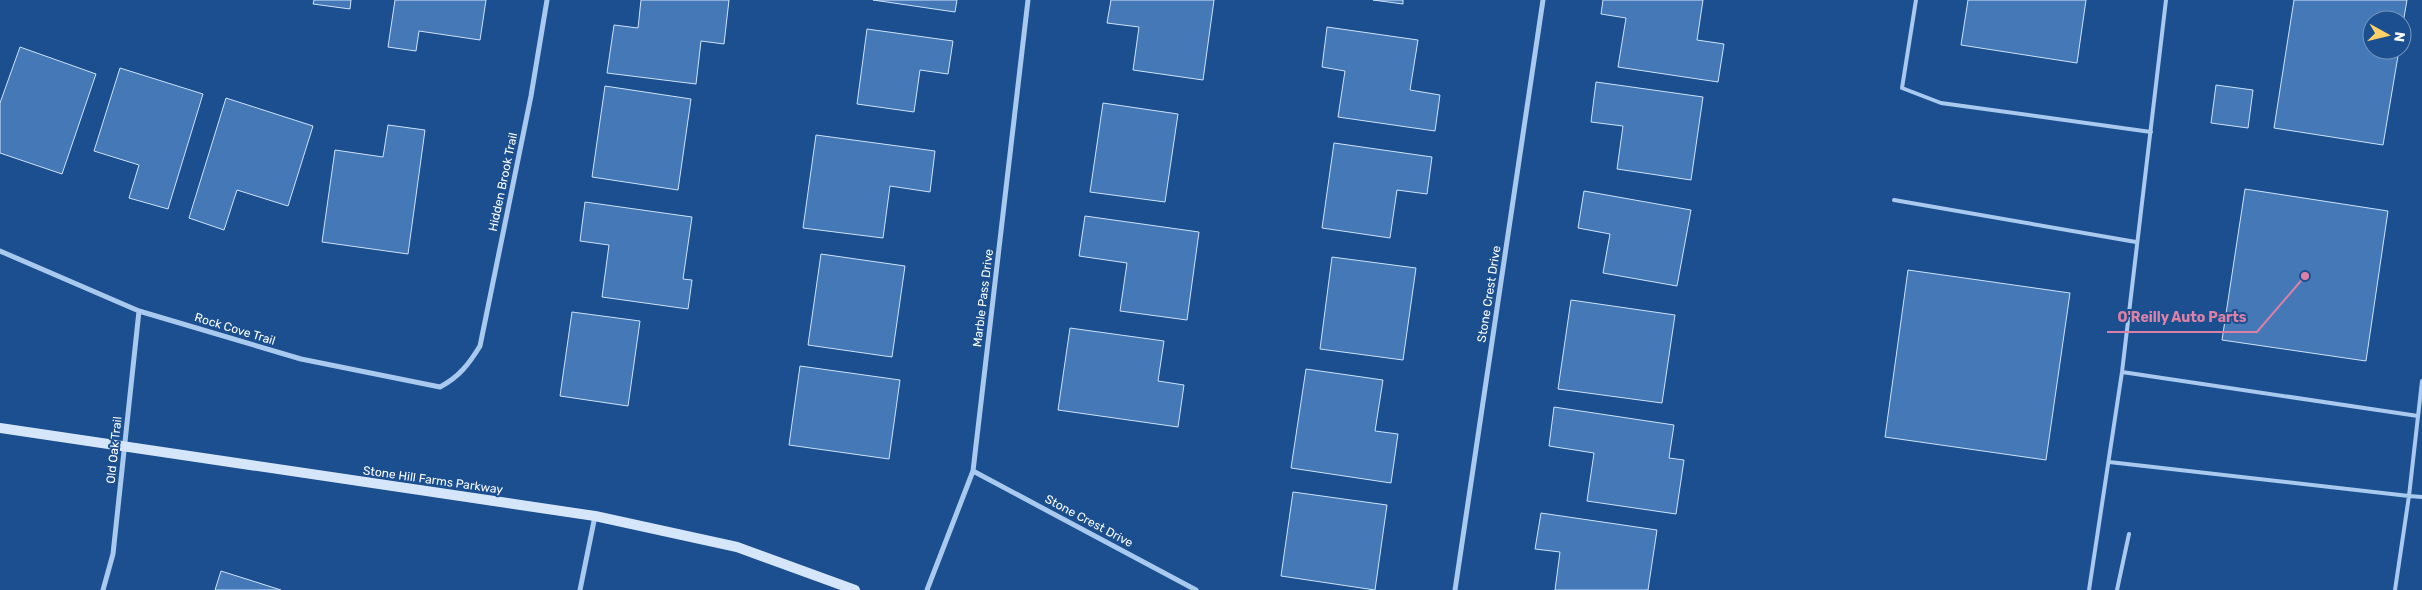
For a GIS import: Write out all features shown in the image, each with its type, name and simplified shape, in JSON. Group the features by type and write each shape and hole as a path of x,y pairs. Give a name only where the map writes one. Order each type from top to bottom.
{"street":[{"name":"Hidden Brook Trail","path":"468,365 480,346 531,96 547,0"},
{"name":"Marble Pass Drive","path":"927,590 973,471 1028,0"},
{"name":"Stone Crest Drive","path":"1455,590 1544,0"},
{"name":"Rock Cove Trail","path":"0,251 139,311 301,359 440,387 454,379 468,365"},
{"name":"Old Oak Trail","path":"103,590 113,554 139,311"},
{"name":"Stone Hill Farms Parkway","path":"0,428 595,516 737,547 855,590"},
{"name":"Stone Crest Drive","path":"973,471 1196,590"},
{"path":"580,590 595,516"}],"lane":[{"path":"1916,0 1902,88 1941,102 2151,132"},
{"path":"2089,590 2122,372 2166,0"},
{"path":"1894,200 2136,242"},
{"path":"2122,372 2418,416"},
{"path":"2395,590 2410,496 2422,381"},
{"path":"2109,462 2422,497"},
{"path":"2117,590 2129,534"}],"building":[{"path":"314,0 351,0 350,9 313,4"},
{"path":"395,0 486,0 480,40 419,31 416,51 388,47"},
{"path":"641,0 729,0 724,44 701,41 696,84 607,73 614,25 638,28"},
{"path":"873,0 957,0 955,12"},
{"path":"1111,0 1214,0 1203,80 1133,70 1139,27 1107,23"},
{"path":"1373,0 1403,0 1403,4"},
{"path":"1603,0 1703,0 1697,40 1724,44 1718,82 1618,67 1626,18 1601,14"},
{"path":"1968,0 2086,0 2077,63 1961,45"},
{"path":"2294,0 2407,0 2405,10 2362,10 2362,60 2397,60 2383,145 2274,128"},
{"path":"1327,27 1418,40 1410,90 1440,95 1435,131 1338,117 1345,71 1322,67"},
{"path":"867,29 953,41 948,74 920,70 914,112 857,104"},
{"path":"20,47 96,74 62,174 0,153 0,103"},
{"path":"120,68 203,94 168,209 129,198 139,165 94,151"},
{"path":"1596,82 1703,97 1691,180 1617,169 1623,126 1591,122"},
{"path":"2216,85 2253,90 2248,128 2211,123"},
{"path":"605,86 691,99 678,190 592,177"},
{"path":"226,98 313,126 288,206 237,190 224,230 189,218"},
{"path":"1103,103 1178,114 1165,202 1090,192"},
{"path":"388,125 425,130 408,254 322,242 335,150 383,157"},
{"path":"816,135 935,151 930,192 890,186 883,238 803,228"},
{"path":"1334,143 1432,157 1427,194 1397,190 1390,238 1322,228"},
{"path":"2245,189 2388,211 2366,361 2222,340"},
{"path":"1584,191 1691,210 1677,286 1603,273 1610,234 1578,228"},
{"path":"585,202 692,217 683,279 692,280 688,309 602,297 609,245 580,241"},
{"path":"1085,216 1199,232 1187,320 1120,311 1127,263 1079,256"},
{"path":"821,254 905,266 892,357 808,345"},
{"path":"1332,257 1416,268 1403,360 1320,349"},
{"path":"1908,270 2070,293 2046,460 1885,437"},
{"path":"1571,300 1675,315 1662,403 1558,389"},
{"path":"572,312 640,321 628,406 560,396"},
{"path":"1070,328 1164,341 1158,381 1184,385 1178,427 1058,410"},
{"path":"800,366 900,380 889,459 789,445"},
{"path":"1306,369 1383,380 1375,431 1398,434 1391,483 1291,468"},
{"path":"1554,407 1674,425 1669,458 1684,460 1676,514 1587,501 1594,453 1549,446"},
{"path":"1293,492 1387,505 1375,590 1281,576"},
{"path":"1541,513 1657,530 1648,590 1555,590 1560,552 1535,549"},
{"path":"221,571 281,590 215,590"}],"place":[{"name":"O'Reilly Auto Parts","path":"2305,276"}]}
